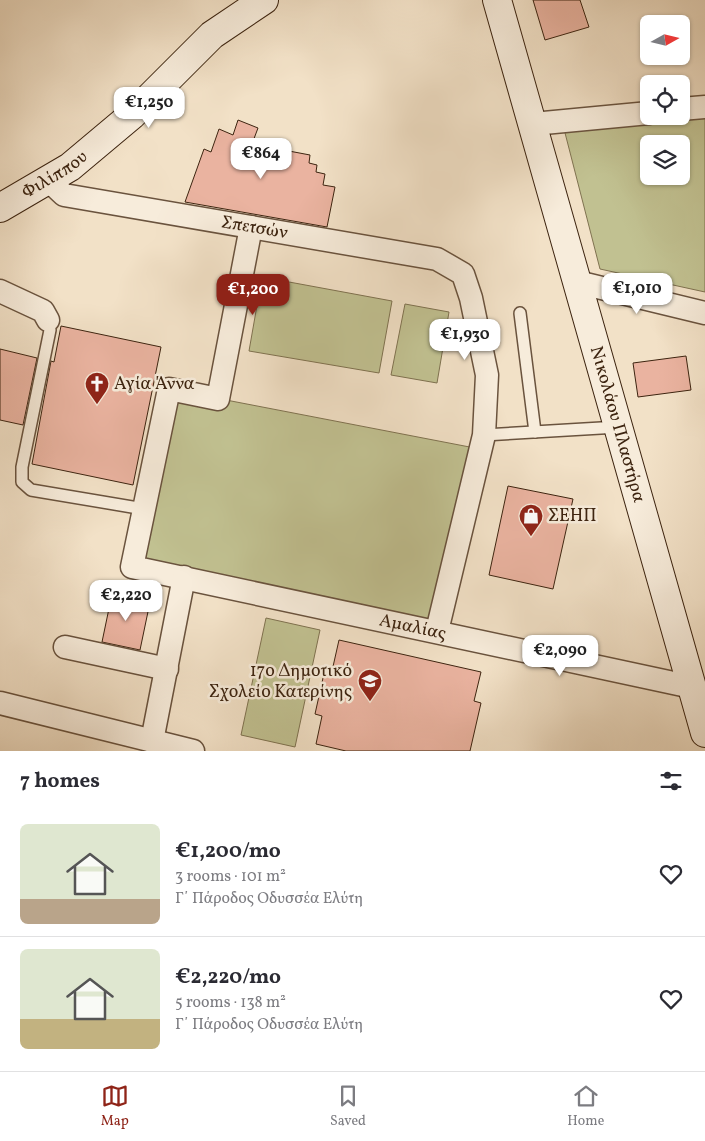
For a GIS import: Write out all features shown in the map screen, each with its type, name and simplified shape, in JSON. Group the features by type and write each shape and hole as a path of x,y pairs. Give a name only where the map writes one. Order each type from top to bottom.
{"main road":[{"name":"Φιλίππου","path":"0,208 70,167 132,115 212,35 264,0"},
{"name":"Νικολάου Πλαστήρα","path":"497,0 705,733"}],"street":[{"path":"690,108 705,107"},
{"path":"532,124 640,114"},
{"name":"Σπετσών","path":"48,180 64,194 437,259 463,274 471,298 487,375 484,436"},
{"path":"144,509 168,389 218,398 251,227"},
{"path":"577,282 705,313"},
{"path":"0,291 43,310 48,320"},
{"path":"437,632 484,436"},
{"name":"Αμαλίας","path":"144,509 132,567 692,687"},
{"path":"152,741 184,577"},
{"path":"65,647 167,669"},
{"path":"0,703 193,751"}],"lane":[{"path":"520,313 535,432"},
{"path":"48,320 50,330 22,467 22,482 31,490 144,509"},
{"path":"484,436 618,427"}],"green space":[{"path":"705,117 705,292 600,269 564,129 640,123 640,125 690,125 690,118"},
{"path":"262,277 392,301 379,373 249,351"},
{"path":"405,304 449,312 437,383 391,375"},
{"path":"169,389 480,449 437,631 133,567"},
{"path":"266,618 320,630 295,747 241,735"}],"building":[{"path":"533,0 580,0 589,27 545,40"},
{"path":"238,120 258,128 252,144 310,155 309,163 317,165 316,172 325,174 323,185 335,187 327,227 185,202 204,149 211,152 219,129 233,135"},
{"name":"Αγία Άννα","path":"61,326 161,347 133,485 32,464 51,361 54,362"},
{"path":"0,349 37,358 23,425 0,420"},
{"path":"686,356 691,390 638,397 633,363"},
{"name":"ΣΕΗΠ","path":"508,486 573,499 553,589 489,575"},
{"path":"112,594 150,602 140,650 102,642"},
{"path":"339,640 481,672 474,701 481,703 470,751 346,751 316,744 322,716 315,714 325,669 332,671"}],"place":[{"name":"Αγία Άννα","path":"97,405"},
{"name":"ΣΕΗΠ","path":"531,537"},
{"name":"17ο Δημοτικό Σχολείο Κατερίνης","path":"370,702"}]}
